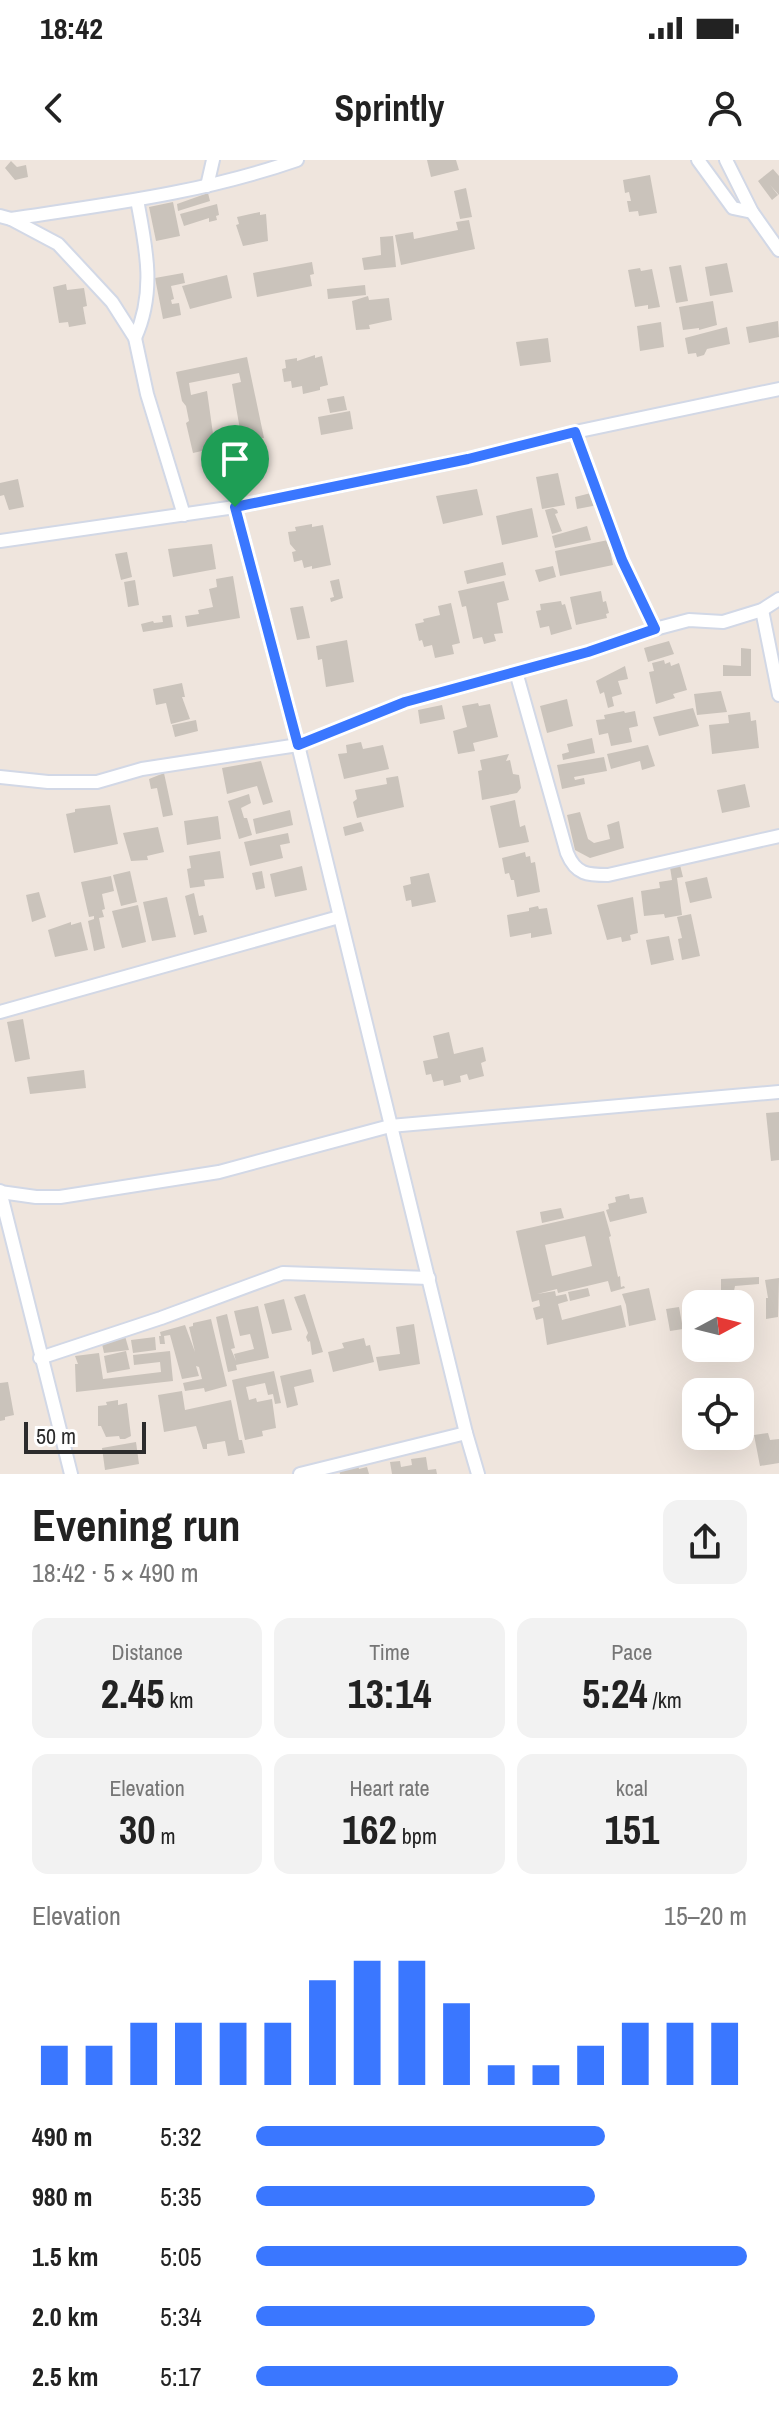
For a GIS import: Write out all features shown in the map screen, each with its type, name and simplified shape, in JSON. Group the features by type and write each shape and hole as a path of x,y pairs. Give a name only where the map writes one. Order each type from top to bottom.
{"street":[{"path":"207,186 213,160"},
{"path":"5,218 137,200 250,176 297,160"},
{"path":"698,160 733,208 752,212"},
{"path":"726,160 752,212 779,250"},
{"path":"135,338 144,319 149,274 137,200"},
{"path":"5,218 58,244 112,302 135,338 147,394 184,515"},
{"path":"0,541 235,507 468,459 575,432 779,389"},
{"path":"575,432 622,560 655,629"},
{"path":"235,507 298,745 478,1474"},
{"path":"0,777 48,782 97,782 142,769 298,745 405,702 689,620 723,622 762,610 779,599"},
{"path":"762,610 779,695"},
{"path":"516,672 567,853 580,872 608,875 779,836"},
{"path":"0,1012 339,917"},
{"path":"71,1474 0,1192 60,1197 219,1172 390,1126 779,1092"},
{"path":"40,1358 283,1273 429,1278"},
{"path":"300,1474 466,1433"}],"building":[{"path":"427,160 456,160 459,170 431,177"},
{"path":"11,161 17,167 26,165 28,177 15,180 5,168"},
{"path":"773,169 779,176 779,195 770,185 778,195 772,200 758,181"},
{"path":"650,175 657,213 639,216 638,211 629,212 627,201 631,201 629,192 625,193 623,180"},
{"path":"466,188 472,217 460,219 454,191"},
{"path":"208,193 210,201 178,211 177,204"},
{"path":"173,202 180,236 156,241 149,207"},
{"path":"217,204 217,220 209,222 209,218 184,226 180,214"},
{"path":"260,212 260,215 266,214 268,241 243,246 236,225 239,224 237,217"},
{"path":"469,220 475,249 401,265 395,235 413,232 414,239 458,230 456,222"},
{"path":"393,236 396,267 364,270 362,258 381,255 380,237"},
{"path":"312,262 312,286 257,297 253,273"},
{"path":"727,263 733,292 710,296 705,267"},
{"path":"681,265 688,301 676,303 669,267"},
{"path":"640,268 641,271 652,269 660,307 635,307 628,270"},
{"path":"183,273 185,283 171,286 172,304 179,303 181,315 163,319 155,278"},
{"path":"227,275 232,298 190,309 182,286"},
{"path":"66,284 67,290 84,288 86,324 69,327 68,322 59,323 53,287"},
{"path":"365,285 366,295 328,299 327,289"},
{"path":"368,296 369,300 389,298 392,320 369,325 370,329 356,330 352,301"},
{"path":"713,301 717,325 683,330 679,307"},
{"path":"778,321 779,337 749,343 746,327"},
{"path":"661,322 664,347 640,351 637,326"},
{"path":"727,327 730,344 707,349 704,355 697,357 696,353 688,354 685,338"},
{"path":"548,338 551,362 520,366 516,342"},
{"path":"315,355 315,358 322,356 328,385 303,394 302,386 292,388 291,381 284,382 282,369 286,368 285,360 297,358 297,361"},
{"path":"247,357 264,438 242,441 232,384 241,382 239,373 189,383 191,395 207,391 215,448 193,453 186,423 189,421 186,406 182,401 176,372"},
{"path":"344,396 347,410 330,413 327,399"},
{"path":"350,411 353,429 321,435 318,417"},
{"path":"558,473 565,505 542,509 536,477"},
{"path":"18,479 24,507 9,510 4,495 0,496 0,483"},
{"path":"477,489 483,515 443,524 436,496"},
{"path":"595,492 598,505 577,509 575,497"},
{"path":"532,508 538,537 502,545 496,516"},
{"path":"545,510 557,510 555,514 562,531 552,534"},
{"path":"312,524 312,527 323,525 331,565 312,569 312,566 304,568 302,560 294,562 292,552 296,551 290,544 288,532 296,531 295,527"},
{"path":"587,526 591,540 555,548 552,536"},
{"path":"608,540 613,565 560,576 555,551"},
{"path":"212,544 216,569 173,577 168,549"},
{"path":"127,552 132,577 121,580 115,554"},
{"path":"503,562 506,575 467,584 464,571"},
{"path":"553,566 556,577 539,582 535,570"},
{"path":"233,576 240,618 187,627 185,616 213,607 209,589 217,587 216,579"},
{"path":"339,579 343,598 331,602 330,598 334,597 330,581"},
{"path":"135,580 139,605 128,607 124,582"},
{"path":"504,581 509,600 497,603 503,633 494,634 496,641 484,644 482,637 473,639 466,606 462,607 458,591"},
{"path":"601,591 609,613 606,614 607,618 576,625 570,597"},
{"path":"561,601 562,605 565,604 572,629 551,635 549,626 540,628 536,611 541,610 540,604"},
{"path":"451,603 460,643 452,645 454,654 435,658 432,645 424,647 422,640 419,641 415,624 440,615 438,606"},
{"path":"303,606 310,638 297,640 290,608"},
{"path":"171,615 173,627 143,632 141,624 163,622 162,616"},
{"path":"347,640 354,682 326,687 322,659 318,660 316,646"},
{"path":"669,641 674,654 648,662 644,648"},
{"path":"741,648 751,649 751,676 723,676 723,665 741,666"},
{"path":"664,660 671,666 679,663 687,690 656,704 649,672 654,671 652,663"},
{"path":"625,666 628,679 618,681 622,694 612,697 614,706 608,708 604,692 600,694 596,681"},
{"path":"182,683 185,697 182,697 190,719 171,724 166,703 156,705 153,689"},
{"path":"721,691 727,712 697,715 694,694"},
{"path":"567,699 573,726 547,733 540,706"},
{"path":"478,703 479,706 490,704 498,737 473,743 475,751 458,754 453,731 467,727 462,706"},
{"path":"442,705 445,719 420,724 418,710"},
{"path":"693,708 699,726 659,736 653,717"},
{"path":"624,711 635,711 638,726 629,728 632,742 611,746 608,733 599,735 596,720"},
{"path":"750,712 751,721 756,720 759,748 712,754 709,725 729,723 728,715"},
{"path":"196,720 198,731 175,737 172,725"},
{"path":"592,738 595,753 563,760 562,754 569,752 567,744"},
{"path":"361,742 363,749 383,745 389,769 344,779 338,754 347,753 346,745"},
{"path":"648,745 655,766 642,770 640,761 611,769 607,754"},
{"path":"509,754 506,761 510,760 513,774 519,775 521,788 517,793 482,800 478,771 482,770 480,760"},
{"path":"604,757 607,771 574,777 575,780 584,778 585,784 562,789 557,765"},
{"path":"261,761 273,802 263,805 257,786 227,794 222,768"},
{"path":"164,773 173,815 163,817 157,788 151,789 149,779"},
{"path":"398,776 404,807 357,818 353,802 357,799 355,790 387,784 386,778"},
{"path":"745,784 750,807 722,813 717,790"},
{"path":"249,794 251,803 241,808 252,835 239,839 228,801"},
{"path":"515,800 520,827 525,825 529,842 499,848 490,806"},
{"path":"110,805 118,844 74,853 66,814 75,812 75,809"},
{"path":"290,810 293,825 256,834 253,819"},
{"path":"580,812 588,839 594,843 610,839 607,825 619,821 624,848 590,858 575,850 567,815"},
{"path":"218,816 221,839 187,845 184,821"},
{"path":"361,822 364,831 345,836 343,827"},
{"path":"158,827 164,852 147,856 148,860 131,861 123,833"},
{"path":"288,833 290,843 280,845 283,858 250,866 244,842"},
{"path":"220,851 224,878 204,880 205,886 190,888 187,869 191,868 189,856"},
{"path":"525,852 526,857 530,856 531,863 535,862 540,892 517,897 514,880 511,880 509,873 505,874 502,858"},
{"path":"680,865 683,877 677,878 682,915 665,918 664,914 644,916 641,891 660,888 659,882 672,880 670,867"},
{"path":"302,866 307,890 275,897 270,874"},
{"path":"130,871 137,902 121,906 113,875"},
{"path":"262,871 265,888 256,890 252,873"},
{"path":"429,873 436,902 412,907 411,900 406,901 403,886 411,884 410,877"},
{"path":"111,876 114,891 102,894 104,917 99,918 105,948 94,951 88,921 94,916 89,917 81,882"},
{"path":"707,877 712,898 690,903 685,882"},
{"path":"39,892 46,917 32,922 26,895"},
{"path":"194,893 199,916 203,915 207,932 194,935 185,896"},
{"path":"167,897 176,937 152,941 143,902"},
{"path":"633,897 638,933 630,935 631,940 622,942 621,937 607,940 597,905"},
{"path":"138,905 146,942 122,948 112,911"},
{"path":"538,906 539,909 547,908 552,934 531,938 531,933 510,937 507,915"},
{"path":"691,914 700,956 682,960 678,939 682,938 677,917"},
{"path":"71,922 71,925 81,922 88,950 55,957 48,930"},
{"path":"669,936 674,960 651,965 646,940"},
{"path":"23,1019 30,1059 15,1062 7,1022"},
{"path":"449,1032 454,1054 483,1047 486,1061 481,1063 484,1076 469,1080 467,1074 460,1076 461,1082 444,1086 443,1080 433,1082 431,1074 426,1075 423,1061 438,1058 433,1036"},
{"path":"84,1070 86,1088 30,1094 27,1077"},
{"path":"779,1112 779,1160 771,1161 766,1113"},
{"path":"629,1194 630,1199 643,1197 647,1213 610,1222 606,1210 609,1209 608,1204 616,1202 615,1197"},
{"path":"561,1208 564,1218 542,1223 540,1212"},
{"path":"604,1211 618,1277 621,1287 625,1288 611,1292 608,1281 558,1293 557,1289 537,1294 555,1291 556,1296 566,1294 568,1301 558,1304 562,1320 621,1305 626,1327 547,1345 543,1318 536,1320 533,1308 540,1306 539,1300 532,1302 516,1231","holes":["585,1236 592,1266 552,1276 545,1245"]},
{"path":"759,1277 759,1284 721,1290 721,1279"},
{"path":"779,1278 778,1317 766,1319 768,1298 765,1280"},
{"path":"588,1288 590,1296 570,1301 568,1292"},
{"path":"649,1288 656,1320 629,1326 622,1294"},
{"path":"305,1294 323,1352 312,1355 310,1341 306,1337 308,1333 294,1297"},
{"path":"284,1299 292,1330 272,1334 264,1304"},
{"path":"258,1306 269,1358 236,1365 237,1370 228,1372 216,1317 227,1314 235,1348 231,1349 236,1361 234,1354 254,1349 250,1334 240,1336 234,1311"},
{"path":"679,1307 682,1329 670,1331 666,1309"},
{"path":"211,1319 227,1386 205,1392 204,1388 185,1391 183,1383 202,1379 199,1367 196,1366 199,1376 182,1379 170,1335 164,1336 165,1344 160,1344 160,1332 185,1325 195,1352 189,1327"},
{"path":"414,1324 420,1364 379,1371 376,1357 400,1354 396,1327"},
{"path":"125,1336 129,1350 104,1353 101,1339"},
{"path":"155,1337 156,1350 133,1353 131,1340"},
{"path":"364,1338 366,1346 370,1345 374,1362 333,1372 328,1352 344,1348 342,1343"},
{"path":"126,1351 130,1369 107,1373 104,1356"},
{"path":"170,1351 173,1381 76,1392 75,1364 78,1364 75,1356 99,1353 103,1379 161,1372 160,1362 134,1365 133,1355"},
{"path":"311,1369 314,1382 294,1387 298,1405 287,1408 280,1376"},
{"path":"274,1371 281,1403 275,1404 273,1394 268,1395 265,1383 246,1387 249,1400 272,1399 276,1428 262,1431 263,1436 245,1440 232,1380"},
{"path":"8,1382 14,1415 0,1421 0,1383"},
{"path":"182,1391 185,1410 231,1400 239,1440 242,1440 245,1453 228,1456 225,1441 207,1444 207,1449 203,1449 196,1426 164,1432 158,1395"},
{"path":"118,1400 118,1405 127,1403 131,1436 125,1439 106,1437 101,1426 98,1426 98,1406"},
{"path":"768,1433 770,1440 779,1439 779,1463 760,1466 754,1435"},
{"path":"136,1442 139,1464 105,1470 102,1448"},
{"path":"426,1457 428,1470 436,1469 437,1474 392,1474 390,1462 400,1461 401,1467 412,1465 411,1459"},
{"path":"358,1465 359,1469 367,1467 369,1474 340,1474 339,1470"}],"route":[{"path":"575,432 622,560 655,629 588,652 405,702 298,745 235,507 468,459 575,432"}]}
